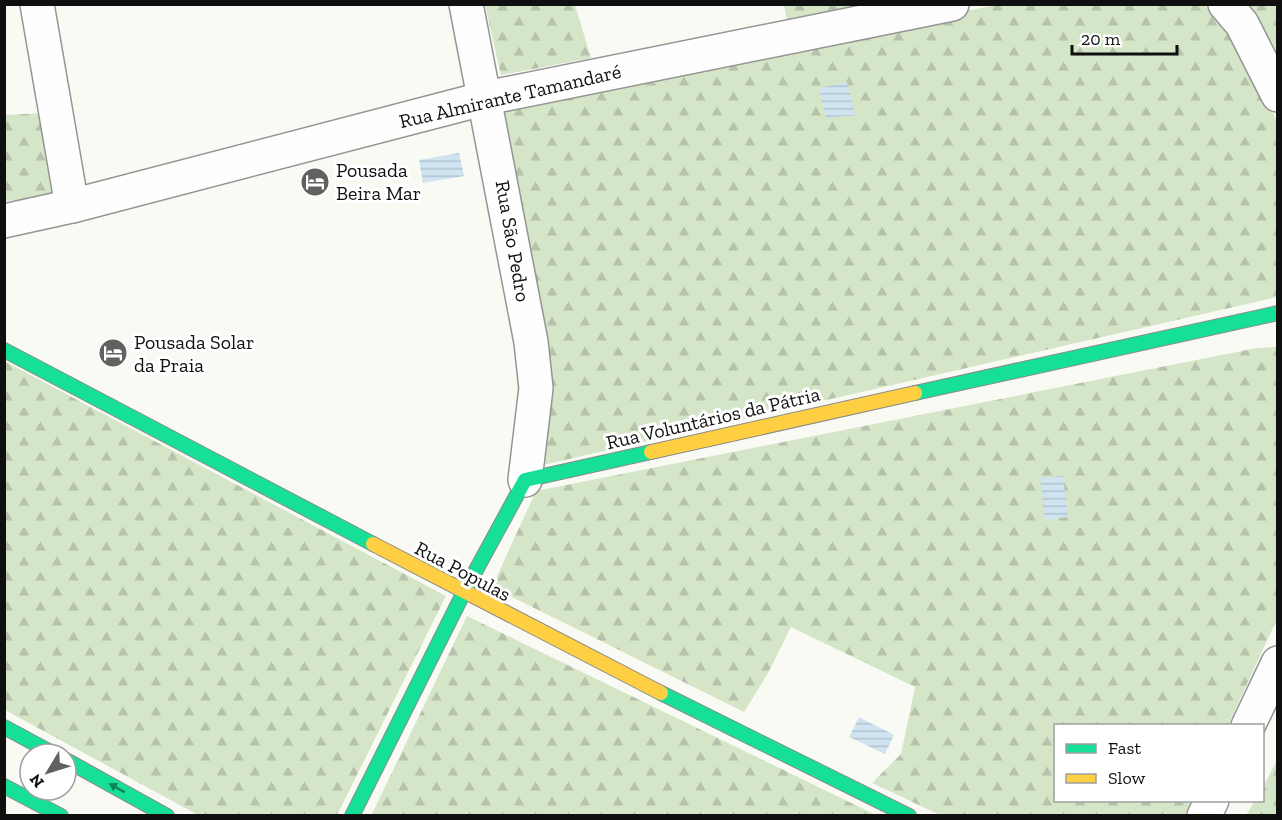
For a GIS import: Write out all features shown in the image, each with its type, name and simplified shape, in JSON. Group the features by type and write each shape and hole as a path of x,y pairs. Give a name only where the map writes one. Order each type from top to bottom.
{"street":[{"path":"37,4 72,206"},
{"name":"Rua São Pedro","path":"466,4 486,98 531,342 536,388 525,480"},
{"name":"Rua Almirante Tamandaré","path":"4,221 72,206 486,98 952,4"},
{"path":"1225,4 1242,24 1278,95"},
{"name":"Rua Voluntários da Pátria","path":"525,480 1278,313"},
{"name":"Rua Populas","path":"4,350 464,594 773,752 909,816"},
{"path":"352,816 464,594 525,480"},
{"path":"1249,724 1278,663"},
{"path":"4,727 32,742"},
{"path":"78,767 167,816"},
{"path":"4,786 62,816"},
{"path":"1204,816 1211,802"}],"green space":[{"path":"485,5 575,5 591,58 501,75"},
{"path":"784,5 902,5 789,29"},
{"path":"995,5 1204,5 1238,35 1277,122 1277,297 534,467 497,108"},
{"path":"1247,5 1277,5 1277,53"},
{"path":"45,113 64,197 5,201 4,115"},
{"path":"1277,347 1277,619 1228,724 1054,724 1054,802 1192,802 1185,815 940,815 872,783 901,754 915,687 791,627 767,675 744,712 492,587 536,491 1257,348"},
{"path":"4,361 446,596 337,815 198,815 78,750 78,742 64,742 5,710"},
{"path":"467,616 876,815 371,816"},
{"path":"1277,760 1277,815 1246,815 1254,802 1264,802 1264,785"}],"water":[{"path":"847,82 855,115 826,118 819,88"},
{"path":"459,153 464,176 423,183 419,160"},
{"path":"1063,476 1068,517 1045,520 1040,478"},
{"path":"859,717 894,735 885,754 849,737"}],"traffic: fast":[{"path":"915,393 1278,313"},
{"path":"4,350 373,544"},
{"path":"352,816 463,594 525,480 651,452"},
{"path":"661,693 909,816"},
{"path":"4,727 32,742"},
{"path":"78,767 167,816"},
{"path":"4,786 61,816"}],"traffic: slow":[{"path":"651,452 915,393"},
{"path":"373,544 661,693"}],"place":[{"name":"Pousada Beira Mar","path":"315,182"},
{"name":"Pousada Solar da Praia","path":"113,353"}]}
